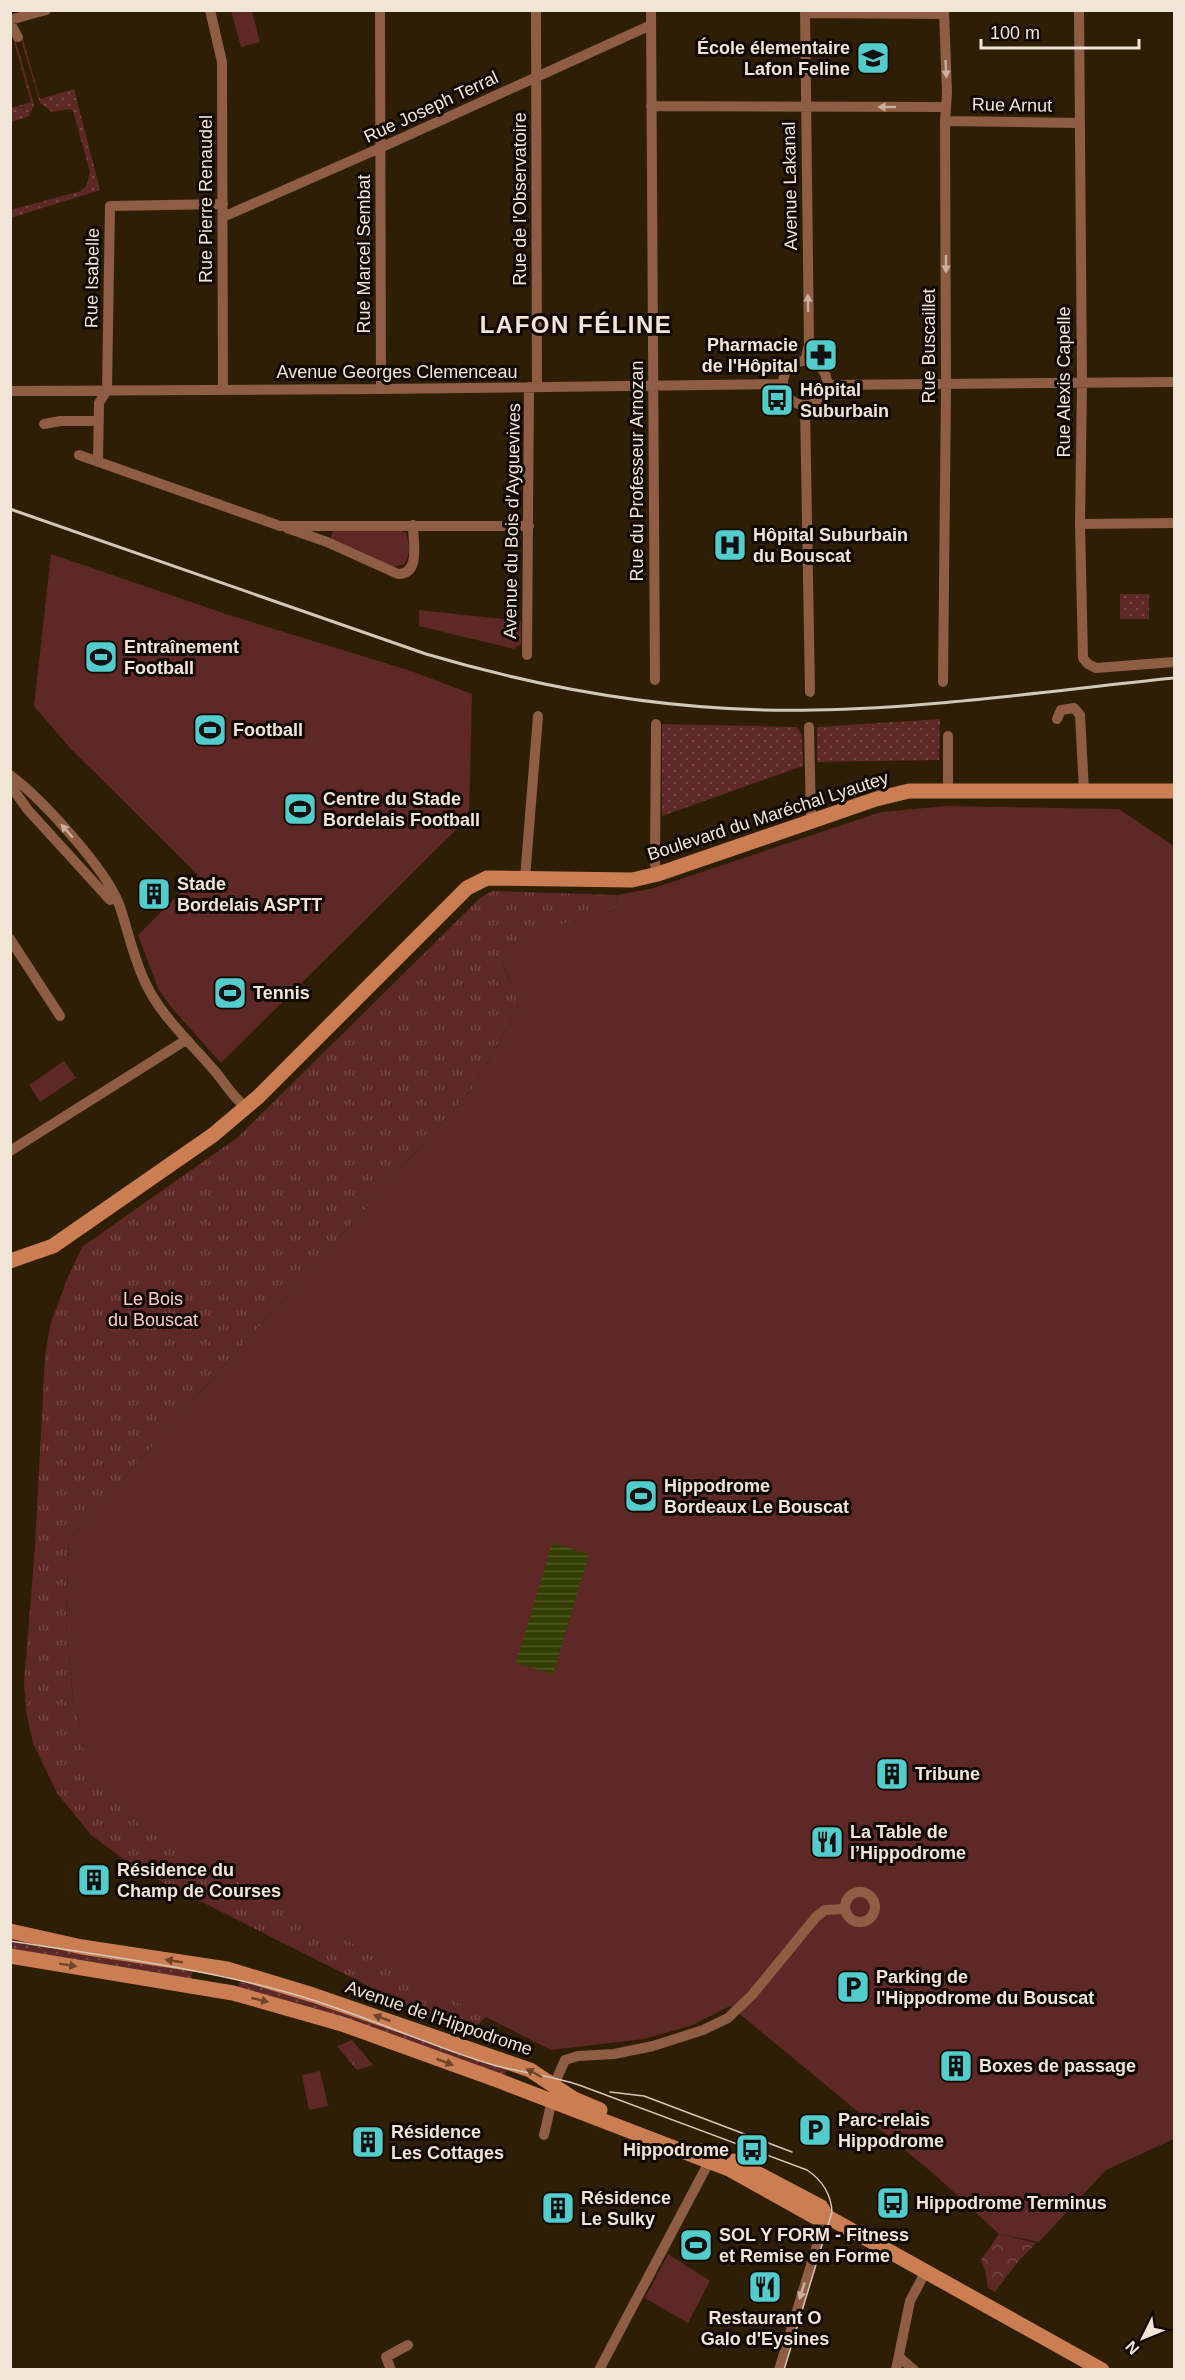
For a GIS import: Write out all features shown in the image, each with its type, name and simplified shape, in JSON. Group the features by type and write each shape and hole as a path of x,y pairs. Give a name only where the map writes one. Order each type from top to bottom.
{"street":[{"path":"18,37 10,22 46,10"},
{"name":"Rue Pierre Renaudel","path":"210,10 222,62 224,390"},
{"name":"Rue Marcel Sembat","path":"380,10 381,389"},
{"name":"Rue de l'Observatoire","path":"533,387 536,10"},
{"name":"Rue du Professeur Arnozan","path":"651,10 655,680"},
{"name":"Rue Alexis Capelle","path":"1079,10 1078,123 1082,382 1080,524 1083,658 1096,668 1174,662"},
{"path":"805,12 944,12"},
{"name":"Avenue Lakanal","path":"805,12 809,345 805,361"},
{"name":"Rue Buscaillet","path":"943,682 946,385 945,107 947,93 944,12"},
{"name":"Rue Joseph Terral","path":"223,217 651,25"},
{"path":"651,106 945,107"},
{"name":"Rue Arnut","path":"945,121 1078,123"},
{"name":"Rue Isabelle","path":"98,462 99,403 107,390 110,206 223,204"},
{"path":"805,361 822,368 828,385 821,400 806,406 789,399 783,384 787,370 792,365 805,361"},
{"path":"828,385 1174,382"},
{"name":"Avenue Georges Clemenceau","path":"10,391 783,384"},
{"name":"Avenue du Bois d'Ayguevives","path":"527,655 533,387"},
{"path":"806,406 810,692"},
{"path":"44,424 61,421 99,421"},
{"path":"79,455 327,542 398,574 410,571 413,565 412,525"},
{"path":"1080,524 1174,523"},
{"path":"280,526 529,526"},
{"path":"1057,719 1061,710 1074,708 1080,715 1084,791"},
{"path":"525,878 538,716"},
{"path":"656,724 655,864 658,874"},
{"path":"809,727 811,819"},
{"path":"948,736 948,790"},
{"path":"10,775 27,787 96,867 119,905 145,983 186,1040 238,1101 246,1107"},
{"path":"10,785 111,900 121,915"},
{"path":"19,797 27,787"},
{"name":"Boulevard du Maréchal Lyautey","path":"10,1261 49,1248 77,1231 213,1135 258,1097 467,888 487,878 632,880 658,874 811,819 892,794 948,790 1174,791"},
{"path":"72,857 81,849"},
{"path":"10,939 60,1016"},
{"path":"10,1151 186,1040"},
{"path":"544,2135 560,2068 568,2058 625,2052 680,2038 729,2018 752,1995 816,1917 825,1910 844,1909"},
{"name":"Avenue de l'Hippodrome","path":"10,1931 82,1947 216,1967 314,1995 530,2070 553,2094"},
{"name":"Avenue de l'Hippodrome","path":"10,1956 214,1989 285,2006 553,2094 705,2155 747,2168 821,2207 826,2216 1102,2370"},
{"path":"214,1989 216,1967"},
{"path":"599,2370 705,2155"},
{"name":"Avenue de l'Hippodrome","path":"705,2155 815,2217 826,2216"},
{"path":"779,2370 826,2216"},
{"path":"896,2370 910,2301 926,2271"},
{"path":"391,2370 386,2357 408,2345"},
{"path":"899,2357 914,2370"}],"green space":[{"path":"231,11 252,11 260,42 241,47"},
{"path":"20,36 22,36 40,99 74,89 100,190 11,218 10,210 81,191 87,185 90,172 73,111 69,109 52,112 40,103"},
{"path":"13,38 15,38 34,105 29,116 11,122 11,108 31,102"},
{"path":"400,530 406,533 409,553 405,564 393,567 330,539 333,531"},
{"name":"Centre du Stade Bordelais Football","path":"51,554 229,615 411,671 472,694 469,817 221,1063 171,1007 159,990 138,935 198,875 70,748 34,706"},
{"path":"1120,594 1149,594 1149,619 1120,619"},
{"path":"419,610 521,621 521,644 514,649 419,626"},
{"path":"940,719 939,760 817,762 817,727"},
{"path":"662,724 797,727 802,735 803,766 662,816"},
{"name":"Hippodrome Bordeaux Le Bouscat","path":"946,806 1119,809 1174,846 1174,2139 1106,2170 1039,2242 999,2234 935,2175 730,2006 693,2025 644,2039 551,2050 454,2001 261,1892 199,1863 140,1823 110,1798 85,1756 73,1699 66,1620 69,1539 473,1088 518,1007 501,954 513,945 541,932 615,910 617,895 654,888 881,812"},
{"name":"Le Bois du Bouscat","path":"492,891 617,895 615,910 568,923 503,965 517,998 518,1007 473,1088 69,1539 66,1620 73,1699 85,1755 199,1863 261,1892 486,2017 466,2035 164,1883 127,1862 91,1835 57,1793 33,1743 27,1717 24,1684 35,1546 45,1356 50,1325 82,1247 238,1137 480,898"},
{"path":"64,1061 76,1078 40,1102 29,1085"},
{"path":"10,1939 193,1968 191,1979 11,1949"},
{"path":"241,1978 508,2066 505,2076 322,2011 238,1988"},
{"path":"352,2040 373,2065 357,2070 337,2046"},
{"path":"320,2071 328,2106 309,2110 302,2075"},
{"path":"999,2234 1036,2243 1016,2264 995,2292 988,2288 981,2260"},
{"path":"668,2254 710,2281 688,2323 645,2298"}],"shaded area":[{"path":"552,1543 589,1554 553,1674 516,1663"}],"tram line":[{"path":"10,1941 188,1970 293,1994 490,2064 579,2085 807,2170 825,2188 832,2212 784,2370"},
{"path":"610,2092 644,2096 792,2152"}],"railway":[{"path":"10,509 426,654 521,679 617,697 715,708 859,709 949,702 1174,678"}],"place":[{"name":"École élementaire Lafon Feline","path":"873,58"},
{"name":"Pharmacie de l'Hôpital","path":"821,355"},
{"name":"Hôpital Suburbain","path":"777,400"},
{"name":"Hôpital Suburbain du Bouscat","path":"730,545"},
{"name":"Entraînement Football","path":"101,657"},
{"name":"Football","path":"210,730"},
{"name":"Centre du Stade Bordelais Football","path":"300,809"},
{"name":"Stade Bordelais ASPTT","path":"154,894"},
{"name":"Tennis","path":"230,993"},
{"name":"Hippodrome Bordeaux Le Bouscat","path":"641,1496"},
{"name":"Tribune","path":"892,1774"},
{"name":"La Table de l’Hippodrome","path":"827,1842"},
{"name":"Résidence du Champ de Courses","path":"94,1880"},
{"name":"Parking de l'Hippodrome du Bouscat","path":"853,1987"},
{"name":"Boxes de passage","path":"956,2066"},
{"name":"Parc-relais Hippodrome","path":"815,2130"},
{"name":"Résidence Les Cottages","path":"368,2142"},
{"name":"Hippodrome","path":"752,2150"},
{"name":"Hippodrome Terminus","path":"893,2203"},
{"name":"Résidence Le Sulky","path":"558,2208"},
{"name":"SOL Y FORM - Fitness et Remise en Forme","path":"696,2245"},
{"name":"Restaurant O Galo d'Eysines","path":"765,2287"}],"district":[{"name":"LAFON FÉLINE","path":"576,324"}]}
